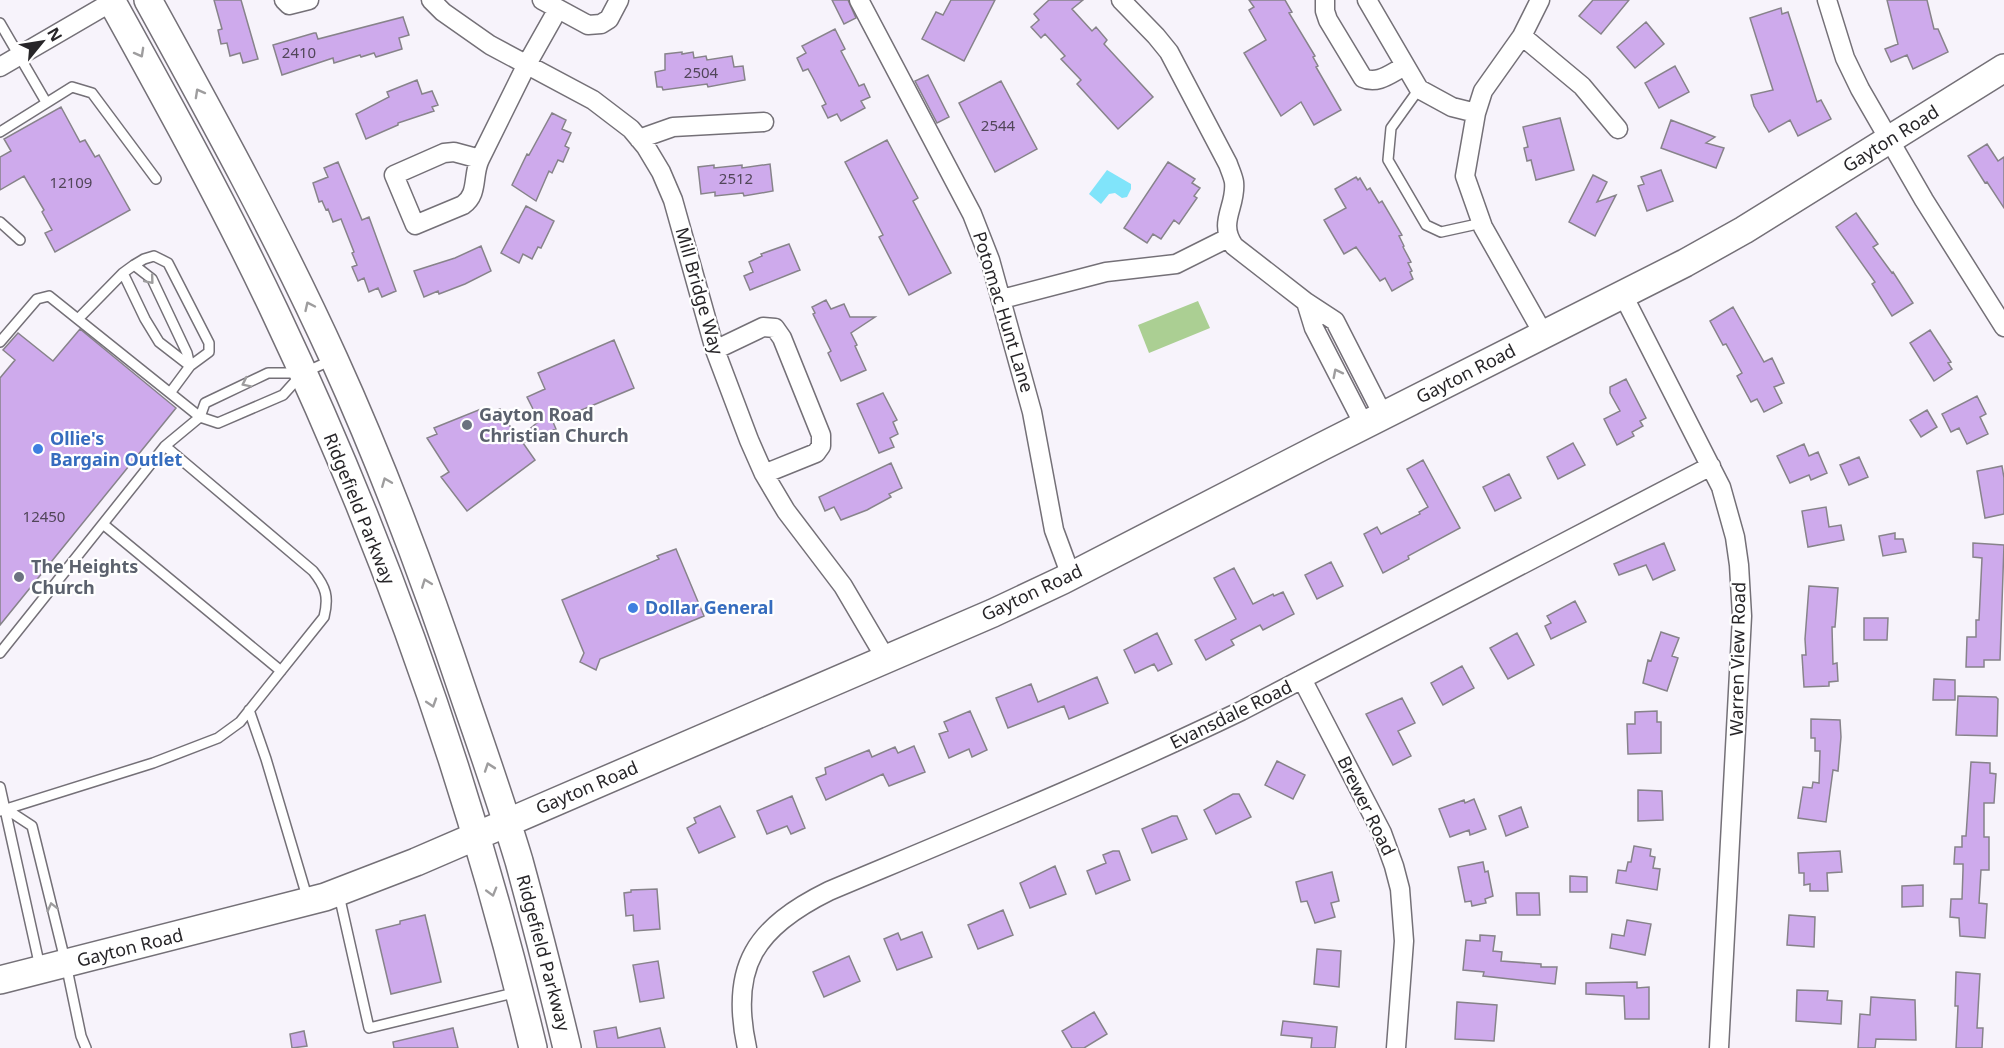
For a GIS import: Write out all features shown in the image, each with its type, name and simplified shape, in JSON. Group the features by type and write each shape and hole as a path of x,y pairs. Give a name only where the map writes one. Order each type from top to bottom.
{"main road":[{"name":"Ridgefield Parkway","path":"148,0 253,193 334,359 379,464 433,604 507,823 567,1048"},
{"name":"Ridgefield Parkway","path":"113,1 238,236 303,373 363,513 414,647 476,835 533,1048"},
{"name":"Gayton Road","path":"0,980 309,902 338,892 416,862 993,613 1071,576 1685,263 1744,230 2004,68"}],"street":[{"path":"284,0 289,5 309,0"},
{"name":"Mill Bridge Way","path":"431,0 443,12 490,45 593,100 619,118 639,139 661,172 673,200 715,350 748,440 796,526 843,586 886,659"},
{"path":"480,159 454,152 444,153 394,175 414,225 470,200 480,159 527,64 550,4 588,25 601,24 609,19 619,0"},
{"name":"Potomac Hunt Lane","path":"859,0 972,214 990,260 1032,412 1054,530 1071,576"},
{"path":"1121,0 1169,52 1228,164 1234,183 1227,228 1228,238 1234,246 1306,302 1314,328 1374,420"},
{"path":"1325,0 1328,20 1362,78 1378,81 1405,66"},
{"path":"1367,0 1419,89 1452,107 1476,113"},
{"path":"1540,0 1521,36 1483,91 1476,113 1465,176 1482,224 1544,335"},
{"path":"1827,0 1845,58 1860,89 1924,200 2001,315"},
{"path":"0,67 113,1"},
{"path":"1521,36 1582,86 1618,129"},
{"path":"639,139 673,127 764,122"},
{"path":"1002,299 1106,272 1176,264 1228,238"},
{"name":"Warren View Road","path":"1623,295 1721,487 1735,537 1741,588 1740,654 1719,1048"},
{"path":"715,350 763,327 775,328 782,338 822,435 816,453 765,474"},
{"name":"Evansdale Road","path":"747,1048 744,1035 742,989 752,953 770,929 803,904 1164,748 1302,679 1711,466"},
{"name":"Brewer Road","path":"1302,679 1382,833 1395,866 1400,889 1404,941 1396,1048"}],"lane":[{"path":"0,23 46,102"},
{"path":"0,132 72,87 92,93 156,179"},
{"path":"1419,89 1391,128 1388,160 1426,225 1441,232 1482,224"},
{"path":"0,222 20,240"},
{"path":"78,319 123,273 134,265 154,256 168,263 209,343 209,352 190,366 170,393"},
{"path":"134,265 152,279 187,353 190,366"},
{"path":"123,273 159,342 190,366"},
{"path":"0,342 37,299 49,296 200,417 218,423 283,395 303,373 334,359"},
{"path":"0,653 165,446 200,417 205,403 268,373 303,373"},
{"path":"3,810 153,763 218,738 240,722 324,617 328,603 324,584 313,571 165,446"},
{"path":"103,524 281,671"},
{"path":"249,710 309,902"},
{"path":"0,788 3,810 54,967 86,1048"},
{"path":"3,810 32,826 54,967"},
{"path":"338,892 369,1028 519,991"}],"green space":[{"path":"1198,301 1210,328 1149,353 1138,325"}],"water":[{"path":"1107,170 1131,184 1131,189 1127,197 1122,198 1115,193 1109,194 1101,204 1089,194"}],"building":[{"path":"214,0 241,0 258,59 243,63 240,53 230,56 227,43 221,44 218,30 222,29"},
{"path":"832,0 848,0 856,18 844,24"},
{"path":"951,0 995,0 964,61 922,39 936,12 943,15"},
{"path":"1049,0 1083,0 1072,9 1092,31 1096,27 1107,40 1104,44 1153,97 1118,129 1077,84 1081,80 1061,59 1065,56 1045,34 1041,38 1031,27 1039,20 1034,14"},
{"path":"1249,0 1285,0 1292,12 1289,13 1315,56 1313,57 1318,66 1316,67 1341,110 1314,125 1301,102 1281,116 1244,53 1266,40 1249,10 1254,7"},
{"path":"1593,0 1629,0 1601,34 1579,16"},
{"path":"1887,0 1927,0 1934,29 1938,29 1948,52 1913,69 1907,55 1891,62 1885,49 1898,44"},
{"path":"1781,8 1782,14 1788,12 1817,102 1821,100 1831,119 1798,136 1790,120 1769,132 1754,106 1751,95 1773,90 1750,18"},
{"path":"403,17 409,35 399,38 402,49 376,57 374,53 361,57 360,55 334,63 333,58 282,75 273,45 314,33 318,39"},
{"path":"1646,22 1664,44 1635,68 1617,47"},
{"path":"835,29 845,49 841,51 859,86 864,84 870,97 861,101 865,108 841,121 837,114 828,118 822,106 826,104 813,78 808,69 803,71 797,58 806,53 802,46"},
{"path":"682,52 682,54 693,52 694,58 706,56 707,60 732,56 734,67 743,66 745,80 708,87 707,84 663,90 662,87 657,87 655,72 665,70 665,54"},
{"path":"1675,66 1689,92 1659,108 1645,83"},
{"path":"928,75 949,117 937,123 915,81"},
{"path":"417,80 422,94 432,91 438,105 432,107 434,111 398,123 366,139 356,114 389,97 387,92"},
{"path":"1001,81 1037,149 995,172 959,103"},
{"path":"61,107 80,142 85,140 95,157 99,155 130,210 55,252 45,233 52,230 42,212 44,210 24,176 0,190 0,157 11,151 4,139"},
{"path":"552,113 566,120 562,129 571,133 565,146 569,148 563,162 558,160 552,173 549,171 536,201 512,185 527,154 529,155"},
{"path":"1560,118 1574,170 1536,180 1531,160 1527,161 1524,148 1528,147 1523,127"},
{"path":"1671,120 1715,137 1706,143 1724,148 1716,168 1661,148"},
{"path":"887,140 918,198 913,201 951,273 909,295 879,237 883,235 845,162"},
{"path":"1987,144 1998,161 2004,157 2004,208 1968,156"},
{"path":"338,162 362,220 369,217 396,291 382,297 378,288 369,292 364,278 358,281 352,267 357,265 352,253 354,252 341,219 333,222 328,209 326,210 322,201 319,202 313,183 328,177 324,168"},
{"path":"1168,162 1195,179 1192,183 1200,188 1194,196 1197,198 1179,224 1174,220 1161,239 1153,234 1147,243 1124,228"},
{"path":"770,164 773,191 744,196 743,193 715,196 715,192 701,194 698,167 742,165 742,168"},
{"path":"1661,170 1673,201 1647,211 1638,186 1644,184 1641,177"},
{"path":"1593,175 1607,182 1597,202 1616,195 1595,236 1569,222"},
{"path":"1356,177 1358,180 1360,178 1367,190 1370,188 1379,203 1382,201 1402,235 1399,236 1411,262 1408,263 1413,279 1392,291 1385,278 1380,281 1356,247 1344,254 1324,220 1346,208 1335,189"},
{"path":"526,206 554,221 541,248 538,247 532,259 523,254 519,263 501,253"},
{"path":"1856,213 1878,244 1873,247 1913,303 1892,316 1872,284 1875,282 1836,227"},
{"path":"789,244 800,270 750,290 744,276 753,272 749,262 762,256 761,254"},
{"path":"481,246 491,271 465,284 424,297 414,271 455,258"},
{"path":"826,300 831,309 844,304 850,317 875,317 851,333 866,370 841,381 828,353 831,351 813,314 815,313 812,307"},
{"path":"1733,307 1764,362 1772,358 1784,383 1774,387 1782,403 1764,412 1757,399 1751,402 1737,376 1742,373 1710,321"},
{"path":"80,329 176,408 0,625 0,378 15,360 3,350 18,333 53,361"},
{"path":"1930,330 1951,362 1948,363 1952,369 1934,381 1910,343"},
{"name":"Gayton Road Christian Church","path":"614,340 634,388 553,422 556,429 523,443 535,460 467,511 441,477 449,472 427,438 437,434 434,428 486,407 487,414 500,409 503,417 519,438 539,421 527,397 545,389 538,373"},
{"path":"1626,379 1646,418 1640,421 1643,426 1632,432 1634,436 1617,445 1604,419 1620,411 1610,393 1610,387"},
{"path":"883,393 897,420 893,422 898,434 890,438 894,447 879,453 857,404"},
{"path":"1977,396 1986,414 1980,417 1988,434 1967,444 1959,428 1951,432 1942,414"},
{"path":"1927,410 1937,427 1921,437 1910,420"},
{"path":"1573,443 1585,465 1558,479 1547,457"},
{"path":"1804,444 1809,456 1818,452 1827,473 1811,480 1809,475 1790,483 1777,456"},
{"path":"1859,457 1868,477 1849,485 1840,465"},
{"path":"1423,460 1460,528 1408,556 1409,559 1383,573 1364,534 1377,527 1381,534 1420,514 1419,512 1428,507 1407,469"},
{"path":"891,463 902,488 889,494 891,497 841,520 834,507 825,511 819,497"},
{"path":"2002,466 2004,514 1985,518 1977,471"},
{"path":"1509,474 1521,498 1495,511 1483,487"},
{"path":"1826,507 1829,527 1841,525 1844,540 1808,547 1802,511"},
{"path":"1895,533 1895,539 1903,539 1906,552 1883,556 1879,536"},
{"path":"1664,543 1675,570 1653,580 1646,565 1619,575 1614,564"},
{"path":"1973,543 2004,545 2000,660 1984,660 1984,667 1966,667 1967,637 1976,637 1976,620 1979,620 1982,558 1973,557"},
{"name":"Dollar General","path":"676,549 704,616 600,659 596,670 580,662 584,653 562,600 659,559 657,556"},
{"path":"1331,562 1343,586 1317,599 1305,575"},
{"path":"1234,568 1253,604 1273,594 1274,596 1283,592 1294,614 1263,630 1260,625 1231,640 1234,645 1206,660 1195,640 1236,619 1214,578"},
{"path":"1809,586 1838,588 1835,627 1832,627 1833,664 1837,663 1838,681 1829,682 1829,686 1804,687 1802,655 1806,655"},
{"path":"1575,601 1586,622 1551,639 1545,626 1551,623 1547,616"},
{"path":"1864,618 1888,618 1887,640 1864,640"},
{"path":"1661,632 1679,638 1672,656 1678,658 1667,691 1643,683 1648,660 1651,661"},
{"path":"1157,633 1172,664 1158,671 1154,664 1135,673 1124,650"},
{"path":"1517,633 1534,665 1508,679 1490,648"},
{"path":"1462,666 1474,688 1443,705 1431,683"},
{"path":"1097,677 1108,703 1069,719 1064,706 1008,728 996,698 1031,684 1038,702"},
{"path":"1934,679 1955,680 1955,700 1933,700"},
{"path":"1958,696 1996,697 1998,699 1997,736 1956,735"},
{"path":"1402,698 1415,723 1398,731 1411,756 1393,765 1366,714"},
{"path":"970,711 987,750 972,757 969,749 949,758 939,734 948,731 944,722"},
{"path":"1657,711 1657,722 1661,722 1661,753 1628,754 1627,724 1635,724 1635,712"},
{"path":"1811,719 1840,720 1838,771 1833,770 1826,822 1798,818 1803,787 1812,788 1813,782 1819,783 1820,751 1815,751 1815,738 1811,738"},
{"path":"914,746 925,772 889,786 883,774 826,800 816,778 826,774 825,768 869,750 872,757 895,747 898,753"},
{"path":"1277,761 1305,775 1293,799 1265,785"},
{"path":"1971,762 1990,763 1990,773 1996,774 1994,803 1984,803 1984,837 1989,837 1989,870 1981,870 1979,903 1987,904 1985,938 1960,936 1959,918 1950,917 1951,899 1962,899 1963,864 1954,864 1955,847 1962,847 1962,836 1966,836"},
{"path":"1638,790 1662,791 1663,820 1638,821"},
{"path":"1233,794 1239,794 1251,817 1216,834 1204,810"},
{"path":"792,796 805,828 791,834 787,826 767,834 757,811"},
{"path":"1474,799 1486,829 1470,835 1469,830 1450,837 1439,809"},
{"path":"720,806 735,837 699,853 687,828 696,823 694,818"},
{"path":"1521,807 1528,827 1506,836 1499,816"},
{"path":"1177,816 1187,839 1152,853 1142,829"},
{"path":"1634,846 1651,849 1650,856 1655,857 1653,868 1660,869 1657,890 1616,883 1618,870 1626,871 1628,862 1631,862"},
{"path":"1119,851 1130,880 1096,894 1087,871 1106,863 1103,855"},
{"path":"1840,851 1842,872 1827,873 1828,891 1810,891 1810,884 1804,885 1804,873 1799,873 1798,853"},
{"path":"1483,862 1485,872 1488,871 1493,896 1485,899 1486,903 1472,906 1471,901 1465,902 1458,867"},
{"path":"1055,866 1066,894 1030,908 1020,883"},
{"path":"1332,872 1339,901 1331,903 1335,917 1315,923 1307,901 1301,902 1296,882"},
{"path":"1570,876 1587,877 1587,892 1570,892"},
{"path":"1923,885 1923,906 1902,907 1902,886"},
{"path":"657,889 660,929 634,931 633,915 626,916 624,893 631,892 631,890"},
{"path":"1516,893 1539,893 1540,915 1517,915"},
{"path":"1003,910 1013,935 978,949 968,925"},
{"path":"425,915 441,982 391,994 376,930"},
{"path":"1789,915 1815,917 1814,947 1787,945"},
{"path":"1627,920 1651,924 1645,955 1610,948 1612,934 1624,936"},
{"path":"922,932 932,957 897,970 884,939 898,933 901,940"},
{"path":"1480,935 1495,936 1493,951 1502,952 1501,961 1557,967 1555,984 1483,976 1484,972 1463,970 1466,940 1480,941"},
{"path":"1317,949 1341,951 1339,987 1314,984"},
{"path":"849,956 860,981 824,997 813,972"},
{"path":"658,961 664,998 640,1002 633,965"},
{"path":"1956,972 1980,974 1977,1028 1983,1028 1982,1048 1956,1048 1958,1006 1955,1006"},
{"path":"1637,982 1637,988 1649,987 1649,1019 1625,1019 1624,996 1586,994 1586,983"},
{"path":"1797,990 1828,991 1827,1000 1842,1001 1841,1024 1796,1021"},
{"path":"1871,997 1915,1000 1916,1040 1876,1039 1875,1048 1858,1048 1860,1014 1870,1015"},
{"path":"1457,1002 1497,1005 1494,1041 1455,1039"},
{"path":"1094,1012 1107,1034 1084,1048 1072,1048 1062,1031"},
{"path":"1283,1021 1337,1027 1335,1048 1311,1048 1312,1038 1281,1035"},
{"path":"616,1027 618,1038 660,1028 665,1048 597,1048 594,1031"},
{"path":"453,1028 458,1048 394,1048 393,1042"},
{"path":"304,1031 307,1046 292,1048 290,1034"}],"place":[{"name":"Gayton Road Christian Church","path":"467,425"},
{"name":"Ollie's Bargain Outlet","path":"38,449"},
{"name":"The Heights Church","path":"19,577"},
{"name":"Dollar General","path":"633,608"}]}
